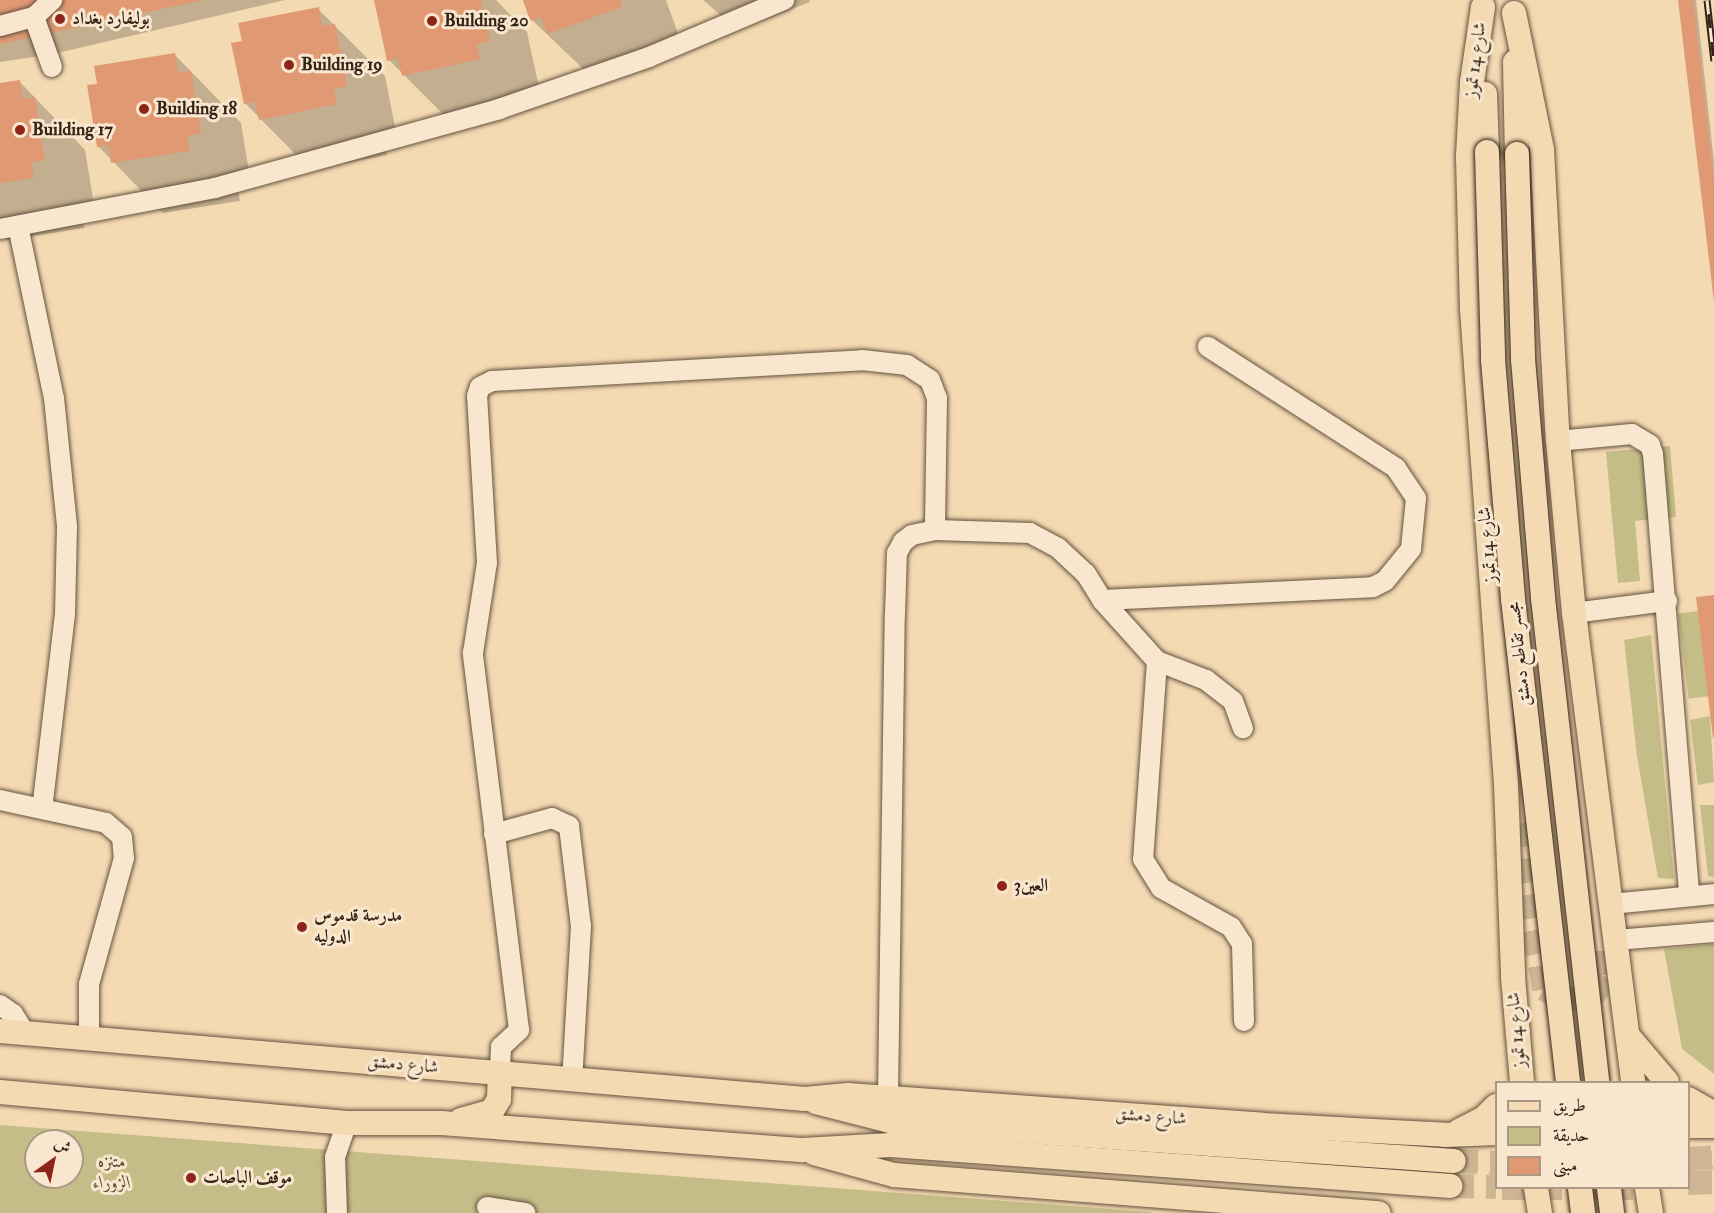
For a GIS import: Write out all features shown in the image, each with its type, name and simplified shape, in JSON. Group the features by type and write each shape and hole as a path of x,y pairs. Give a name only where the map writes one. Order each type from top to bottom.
{"main road":[{"name":"شارع 14 تموز","path":"1483,4 1487,152"},
{"name":"شارع 14 تموز","path":"1483,4 1472,82 1468,157 1472,309 1506,783 1518,1077"},
{"name":"شارع 14 تموز","path":"1514,7 1517,154"},
{"name":"شارع 14 تموز","path":"1514,7 1542,150 1558,441 1574,614 1634,1081"},
{"name":"مجسر تقاطع دمشق","path":"1487,152 1493,360 1511,575 1568,1081"},
{"name":"مجسر تقاطع دمشق","path":"1517,154 1523,359 1543,598 1597,1081"},
{"name":"شارع دمشق","path":"0,1031 806,1099 894,1122 1454,1161"},
{"path":"1628,1035 1665,1081"},
{"path":"441,1123 492,1111 499,1099 500,1074"},
{"path":"0,1092 347,1123 441,1123 803,1150 891,1145 1450,1186"},
{"name":"شارع دمشق","path":"806,1099 848,1095 1445,1135 1495,1133"},
{"path":"1690,1101 1714,1114"},
{"path":"1445,1135 1466,1129 1495,1107"},
{"path":"1690,1126 1714,1126"},
{"path":"803,1150 894,1175 1379,1213"},
{"path":"1536,1189 1540,1213"},
{"path":"1580,1189 1583,1213"},
{"path":"1609,1189 1612,1213"},
{"path":"1647,1189 1651,1213"},
{"path":"1162,1197 1186,1213"}],"street":[{"path":"0,26 34,17 52,0"},
{"path":"42,809 65,614 67,527 54,398 9,227 214,188 499,109 649,57 784,0"},
{"path":"34,17 52,67"},
{"path":"1102,600 1373,587 1385,581 1411,549 1416,498 1396,468 1208,347"},
{"path":"500,1074 501,1047 519,1030 473,653 487,563 477,396 483,384 862,360 907,365 930,380 937,398 935,530"},
{"path":"1558,441 1632,434 1650,445 1667,601 1689,896"},
{"path":"888,1097 897,553 912,535 935,530 1030,533 1058,548 1086,574 1102,600 1157,661 1176,666 1215,687 1233,701 1243,728"},
{"path":"1574,614 1667,601"},
{"path":"1157,661 1143,860 1161,888 1231,927 1242,944 1244,1021"},
{"path":"0,800 106,823 118,831 124,844 89,984 89,1037"},
{"path":"494,834 552,818 569,826 581,926 572,1080"},
{"path":"1611,904 1714,894"},
{"path":"1616,940 1714,932"},
{"path":"0,1005 25,1033"},
{"path":"337,1213 335,1157 347,1123"},
{"path":"488,1207 526,1213"}],"green space":[{"path":"1670,446 1676,517 1635,521 1640,581 1618,583 1606,452"},
{"path":"1698,611 1708,696 1689,699 1678,613"},
{"path":"1651,635 1674,879 1658,878 1637,756 1624,640"},
{"path":"1710,716 1714,782 1698,785 1690,720"},
{"path":"1700,805 1714,805 1714,877 1708,876"},
{"path":"1714,944 1714,1074 1682,1049 1664,949"},
{"name":"متنزه الزوراء","path":"0,1125 53,1129 24,1129 24,1189 84,1189 84,1131 1152,1213 0,1213"}],"building":[{"name":"بوليفارد بغداد","path":"0,0 199,0 199,1 0,44"},
{"name":"Building 20","path":"374,0 481,0 490,41 477,44 480,59 402,76 398,58 387,61"},
{"path":"523,0 620,0 622,7 547,34 541,17 530,21"},
{"path":"1678,0 1693,0 1714,182 1714,301"},
{"name":"Building 19","path":"319,7 322,26 335,24 347,86 334,89 337,104 259,120 255,102 244,104 231,43 242,41 238,23"},
{"name":"Building 18","path":"175,53 178,72 191,71 201,133 187,136 190,151 111,163 108,145 97,147 87,85 97,84 94,66"},
{"name":"Building 17","path":"20,80 23,99 35,97 45,160 31,162 34,178 0,183 0,83"},
{"path":"1714,595 1714,738 1713,738 1696,597"}],"tunnel":[{"path":"1515,824 1544,989 1561,1000 1592,997 1608,975 1608,944"},
{"path":"1690,1159 1714,1157"},
{"path":"1454,1161 1495,1163"},
{"path":"1690,1183 1714,1182"},
{"path":"1450,1186 1495,1187"}],"railway":[{"path":"1707,0 1714,61"}],"place":[{"name":"بوليفارد بغداد","path":"60,19"},
{"name":"Building 20","path":"432,21"},
{"name":"Building 19","path":"289,65"},
{"name":"Building 18","path":"144,109"},
{"name":"Building 17","path":"20,130"},
{"name":"العين3","path":"1002,886"},
{"name":"مدرسة قدموس الدوليه","path":"302,927"},
{"name":"موقف الباصات","path":"191,1178"}]}
